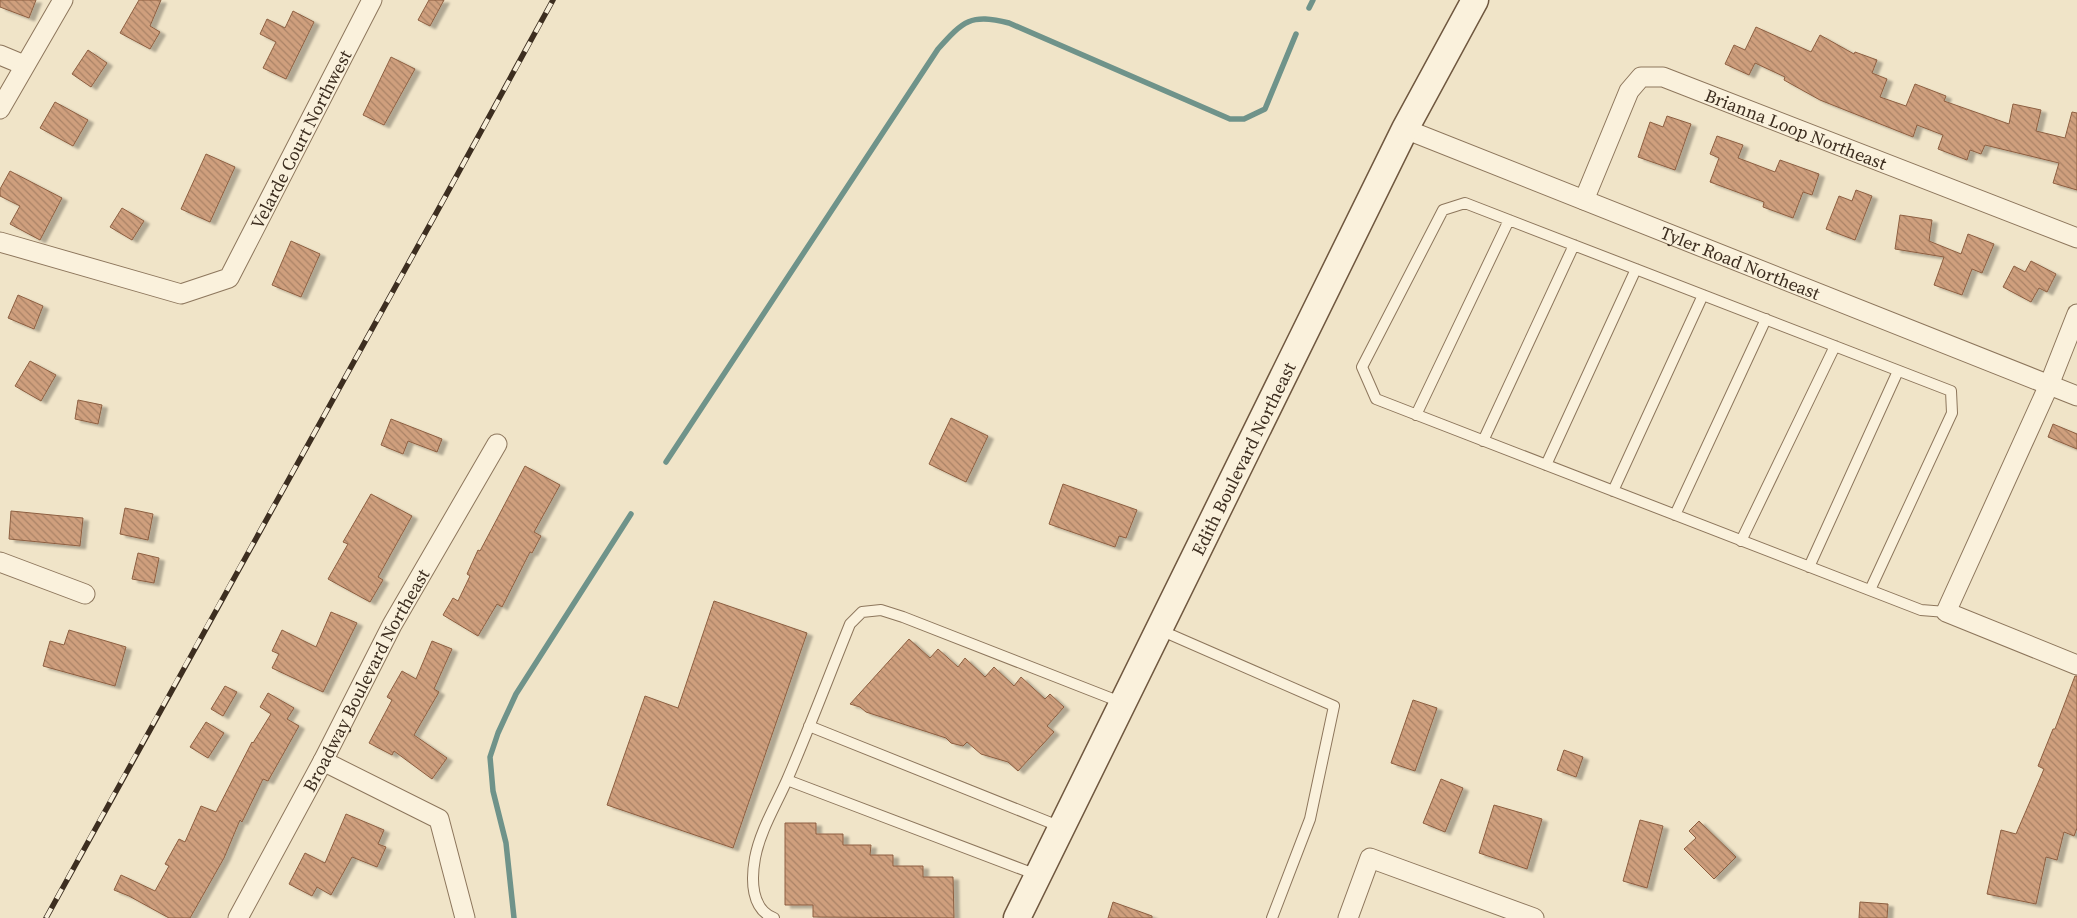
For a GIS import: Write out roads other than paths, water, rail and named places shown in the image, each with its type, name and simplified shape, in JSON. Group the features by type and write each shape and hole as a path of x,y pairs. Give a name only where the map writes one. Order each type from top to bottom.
{"street":[{"path":"0,109 63,0"},
{"name":"Velarde Court Northwest","path":"0,242 181,294 228,278 372,0"},
{"name":"Edith Boulevard Northeast","path":"1017,918 1406,130 1475,0"},
{"path":"0,55 24,65"},
{"name":"Brianna Loop Northeast","path":"1584,200 1629,91 1641,77 1663,77 2077,238"},
{"name":"Tyler Road Northeast","path":"1406,130 2077,396"},
{"path":"2077,314 2049,385 1946,612 2077,665"},
{"name":"Broadway Boulevard Northeast","path":"238,918 323,761 392,625 497,444"},
{"path":"0,562 86,594"},
{"path":"323,761 439,819 465,918"},
{"path":"1348,918 1370,858 1534,918"}],"lane":[{"path":"1870,590 1952,414 1951,391 1465,202 1442,210 1362,367 1376,399 1921,610 1946,612"},
{"path":"1416,415 1509,220"},
{"path":"1483,441 1574,245"},
{"path":"1546,465 1636,269"},
{"path":"1613,491 1703,295"},
{"path":"1675,515 1766,319"},
{"path":"1741,541 1835,346"},
{"path":"1809,567 1898,371"},
{"path":"774,918 765,914 756,903 754,878 758,844 787,780 850,624 862,612 881,610 903,617 1123,703"},
{"path":"1159,629 1334,706 1310,819 1272,918"},
{"path":"809,726 1062,827"},
{"path":"787,780 1038,876"}],"waterway":[{"path":"1309,8 1313,0"},
{"path":"666,462 938,49 961,26 976,19 1009,23 1230,119 1244,119 1265,109 1296,34"},
{"path":"514,918 506,843 493,791 490,757 498,733 516,694 631,514"}],"railway":[{"path":"46,918 553,0"}]}
